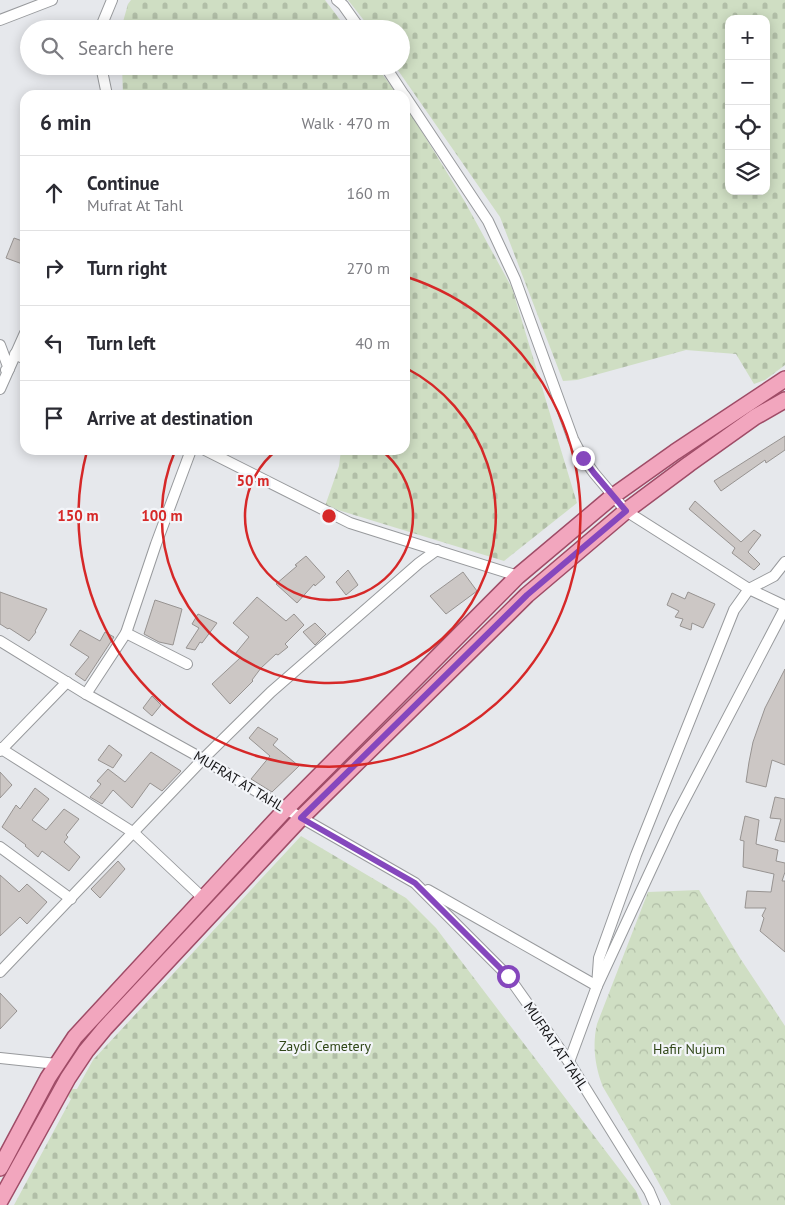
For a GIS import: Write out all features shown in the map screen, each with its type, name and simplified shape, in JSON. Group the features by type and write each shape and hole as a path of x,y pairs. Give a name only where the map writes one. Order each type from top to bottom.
{"main road":[{"path":"0,1168 45,1084 75,1038 286,809 518,576 613,496 675,452 785,379"},
{"path":"0,1201 60,1092 86,1051 105,1028 301,818 527,595 626,511 748,422 785,400"}],"street":[{"path":"0,20 52,0"},
{"path":"104,20 112,0"},
{"path":"338,0 354,20"},
{"path":"103,75 106,90"},
{"path":"391,75 402,90"},
{"path":"410,103 488,221 515,279 573,440 583,458 626,511 749,588 785,607 674,820 597,986 569,1062"},
{"path":"0,345 4,370 0,389"},
{"path":"4,370 20,356"},
{"path":"86,694 126,633 189,455"},
{"path":"215,455 350,523 518,576"},
{"path":"0,972 271,692 419,563 437,550"},
{"path":"597,986 599,958 636,855 734,610 749,588 774,576 785,562"},
{"path":"126,633 187,664"},
{"name":"MUFRAT AT TAHL","path":"0,641 86,694 204,760 415,883 508,976 569,1062 656,1205"},
{"path":"67,682 1,749 134,833 204,898"},
{"path":"0,847 71,899"},
{"path":"415,883 597,986"},
{"path":"0,1058 57,1064"}],"green space":[{"path":"131,0 325,0 340,20 124,20"},
{"path":"348,0 785,0 785,365 765,380 754,384 736,354 686,350 577,380 563,381 500,217 401,75 410,75 410,20 364,20"},
{"path":"122,75 383,75 394,90 123,90"},
{"path":"410,112 465,202 512,288 577,503 504,561 325,506 339,466 340,455 410,455"},
{"name":"Zaydi Cemetery","path":"301,836 406,898 436,928 636,1191 642,1205 14,1205 71,1099 68,1096 72,1089 77,1089 93,1060"},
{"name":"Hafir Nujum","path":"699,890 740,958 785,1026 785,1205 671,1205 603,1087 598,1072 595,1056 597,1024 648,892"}],"building":[{"path":"14,238 20,240 20,263 6,258"},
{"path":"785,436 785,450 766,463 765,460 721,491 714,481"},
{"path":"695,501 741,542 754,530 761,535 748,552 760,564 754,570 732,553 735,548 689,509"},
{"path":"306,556 325,577 315,586 314,584 297,603 276,584"},
{"path":"348,570 358,585 346,595 336,582"},
{"path":"463,572 477,591 446,614 430,596"},
{"path":"0,592 47,609 36,632 29,641 0,624"},
{"path":"688,592 715,604 703,628 692,623 691,630 680,626 683,619 675,617 679,611 667,605 672,593 685,599"},
{"path":"257,597 286,621 294,614 304,625 285,644 288,647 278,655 276,654 261,668 253,681 230,704 212,684 240,658 235,654 249,637 233,623"},
{"path":"155,600 182,609 173,645 159,642 144,634"},
{"path":"198,614 217,623 195,650 186,648 199,628 192,624"},
{"path":"315,623 326,634 315,645 303,632"},
{"path":"80,630 100,641 105,632 114,637 85,681 75,674 89,657 70,645"},
{"path":"785,669 785,765 772,760 766,787 746,782 753,742 765,708"},
{"path":"152,696 161,705 152,716 143,708"},
{"path":"258,727 278,739 273,745 299,766 272,792 251,779 270,756 249,738"},
{"path":"109,745 122,755 113,768 98,760"},
{"path":"151,752 181,771 162,791 150,783 132,808 113,790 102,804 90,797 101,784 97,781 108,769 125,782"},
{"path":"0,772 12,785 0,798"},
{"path":"35,788 49,799 32,820 46,830 64,809 79,819 66,835 68,837 64,842 80,857 69,871 42,851 38,857 26,845 2,827 16,805 20,809"},
{"path":"775,797 785,799 785,842 775,840 781,819 770,818"},
{"path":"745,816 759,820 756,844 778,850 776,861 785,863 782,881 785,881 785,952 760,931 764,918 762,916 766,908 745,908 747,891 771,892 774,874 743,867 744,841 740,840"},
{"path":"118,861 125,869 100,898 91,889"},
{"path":"0,875 19,892 27,884 47,902 27,924 20,917 0,936"},
{"path":"0,993 17,1011 0,1029"}],"route":[{"path":"508,976 415,883 301,818 527,595 626,511 583,458"}]}
